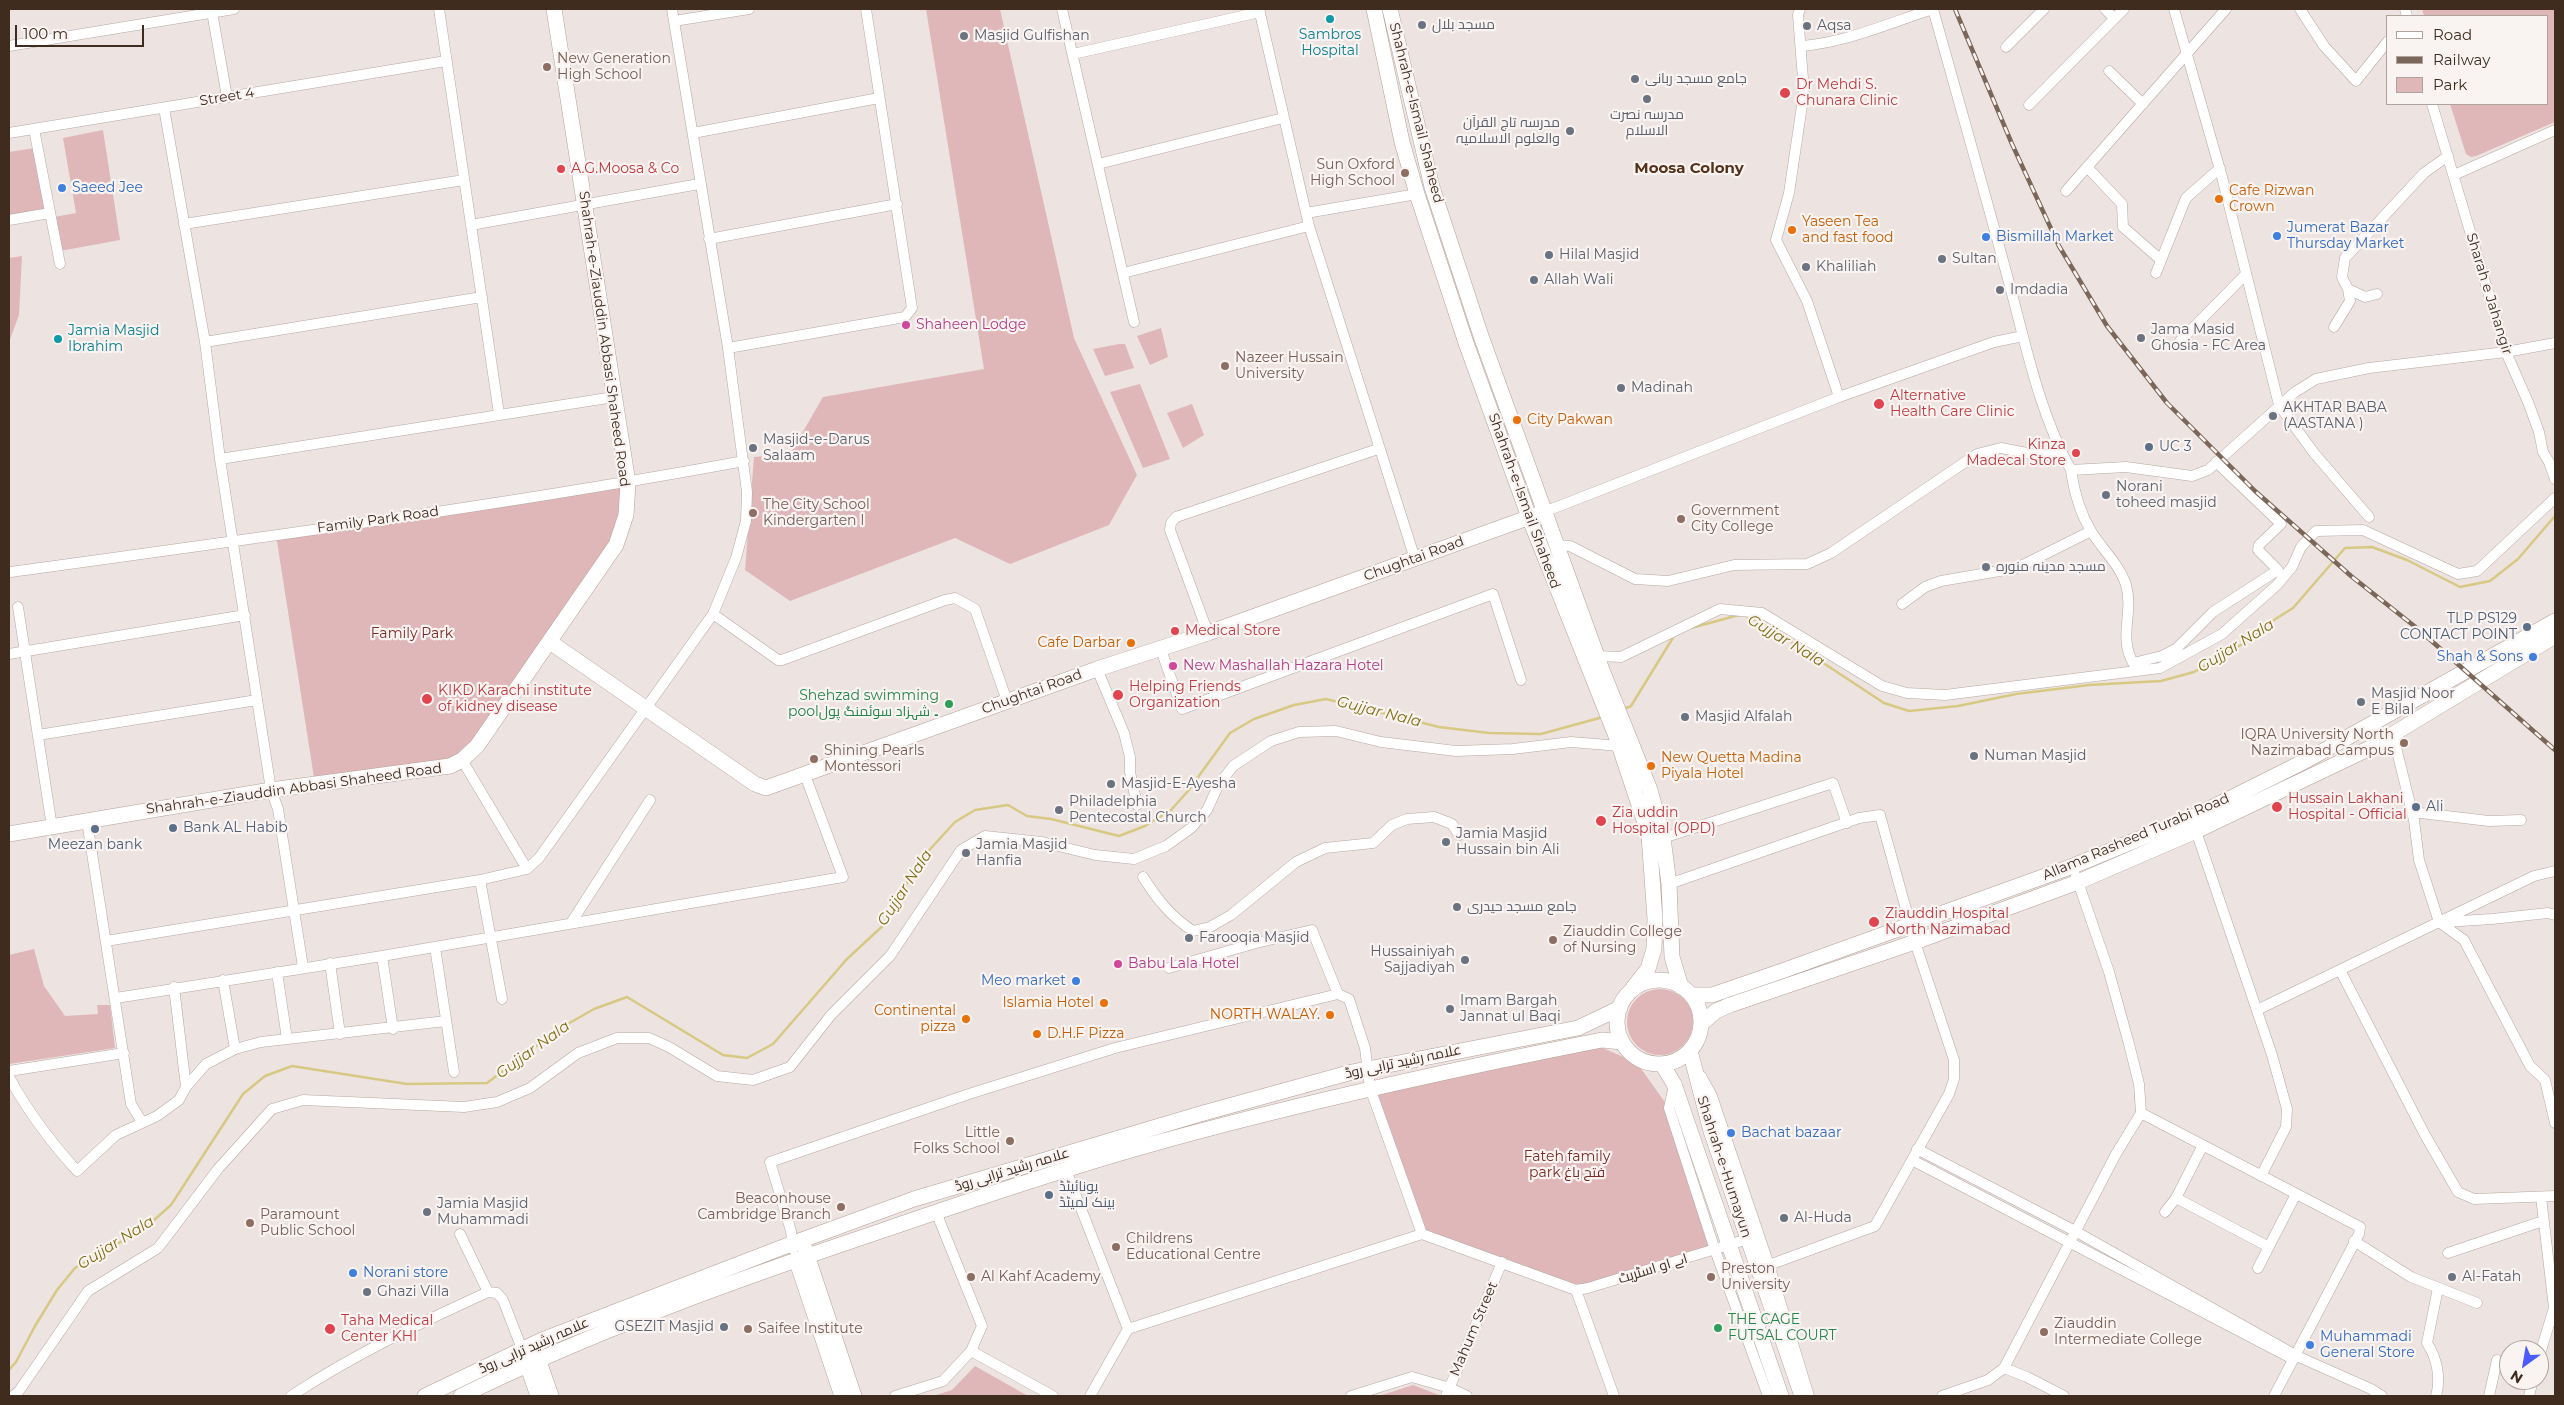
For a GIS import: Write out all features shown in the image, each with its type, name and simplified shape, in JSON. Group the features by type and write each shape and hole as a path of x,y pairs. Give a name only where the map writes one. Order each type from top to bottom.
{"main road":[{"name":"Shahrah-e-Ziauddin Abbasi Shaheed Road","path":"9,834 271,790 450,766 462,760 477,746 616,545 626,514 628,483 554,9"},
{"name":"Shahrah-e-Ismail Shaheed","path":"1374,9 1402,142 1416,194 1466,343 1529,517 1596,672 1623,743 1663,838 1669,884 1672,957 1686,991"},
{"name":"Shahrah-e-Ismail Shaheed","path":"1390,9 1432,187 1481,336 1597,656 1596,672 1623,743 1649,835 1655,919 1654,949 1648,969 1633,988"},
{"name":"Chughtai Road","path":"550,642 647,707 755,784 766,788 1097,669 1208,633 1544,512"},
{"name":"Allama Rasheed Turabi Road","path":"1701,1024 1716,1011 1730,1005 1915,942 2078,882 2196,832 2223,810 2307,760 2555,621"},
{"name":"Allama Rasheed Turabi Road","path":"1686,991 1712,996 2072,866 2155,832 2223,810 2393,735 2555,636"},
{"path":"2155,832 2161,846"},
{"path":"1655,980 1669,981 1686,991 1698,1007 1701,1024 1692,1057 1662,1064 1639,1059 1629,1052 1622,1042 1618,1025 1620,1008 1633,988 1655,980"},
{"name":"علامہ رشید ترابی روڈ","path":"426,1396 527,1347 797,1242 914,1199 1200,1114 1366,1070 1578,1028 1620,1008"},
{"name":"علامہ رشید ترابی روڈ","path":"461,1396 533,1361 802,1257 1066,1170 1146,1146 1370,1088 1602,1040 1622,1042"},
{"name":"Shahrah-e-Humayun","path":"1692,1057 1711,1130 1802,1396"},
{"name":"Shahrah-e-Humayun","path":"1662,1064 1674,1084 1722,1248 1781,1396"},
{"path":"797,1242 854,1396"},
{"path":"802,1257 842,1396"},
{"path":"527,1347 551,1396"},
{"path":"533,1361 538,1396"}],"street":[{"path":"9,46 234,9"},
{"path":"439,9 500,414"},
{"path":"106,941 480,880 527,869 539,858 713,614 736,558 746,521 747,492 728,348 699,184 693,133 672,9"},
{"path":"674,21 748,9"},
{"path":"728,348 905,317 910,314 912,308 897,204 866,9"},
{"path":"1062,9 1134,322"},
{"path":"1800,9 1798,15 1802,46 1804,92 1789,193 1776,240 1807,301 1838,397"},
{"path":"1802,46 1821,44 1868,33 1900,19 1933,9 2023,336 2061,452 2071,470 2076,502 2091,531 2126,583 2129,604 2126,650 2133,663 2162,656 2176,648 2213,612 2278,570 2258,550 2259,545 2280,524 2216,462"},
{"path":"2006,47 2044,9"},
{"path":"2105,9 2114,18"},
{"path":"2029,104 2124,9"},
{"path":"2174,9 2220,168 2279,406 2314,453 2369,517"},
{"path":"2066,192 2226,9"},
{"path":"1073,54 1259,10 1309,226 1378,449 1415,559"},
{"path":"2306,11 2324,46 2356,82 2386,44"},
{"path":"212,12 228,97"},
{"name":"Street 4","path":"9,132 446,61"},
{"path":"2109,70 2143,104"},
{"path":"693,133 879,98"},
{"name":"Sharah e Jahangir","path":"2432,105 2506,352 2528,402 2539,432 2543,452 2555,479"},
{"path":"164,108 204,342 271,790 278,809 303,967"},
{"path":"1098,164 1283,118"},
{"path":"34,129 60,264"},
{"path":"2454,175 2555,130"},
{"path":"2334,327 2350,301 2348,289 2342,278 2345,258 2424,173 2448,156"},
{"path":"2087,167 2122,204 2123,227 2161,260"},
{"path":"2156,273 2186,198 2220,168"},
{"path":"184,224 464,180"},
{"path":"471,224 699,184"},
{"path":"1306,213 1416,194"},
{"path":"709,239 897,204"},
{"path":"9,220 50,213"},
{"path":"1123,273 1309,226"},
{"path":"2180,341 2246,274"},
{"path":"2348,289 2365,297 2377,294"},
{"path":"204,342 482,297"},
{"path":"1544,512 1838,397 1994,342 2023,336"},
{"path":"2071,470 2126,467 2192,476 2208,470 2279,406 2316,379 2369,368 2506,352 2555,343"},
{"path":"220,459 614,397"},
{"path":"1558,545 1570,546 1635,578 1654,580 1680,579 1734,566 1807,564 1832,553 1977,454 2001,448 2042,456 2061,452"},
{"path":"1208,633 1170,530 1171,523 1176,517 1378,449"},
{"name":"Family Park Road","path":"11,572 233,542 628,483 744,461"},
{"path":"1597,656 1622,657 1720,609 1762,613 1882,686 1908,693 1945,695 2160,668 2222,634 2277,585 2292,567 2301,547 2316,531 2363,530 2458,574 2466,574 2477,571 2555,498"},
{"path":"1902,604 1925,587 1941,581 2017,568 2091,531"},
{"path":"1160,647 1182,709 1493,594 1522,680"},
{"path":"713,614 778,660 782,660 955,598 975,609 1008,701"},
{"path":"18,607 52,827"},
{"path":"9,654 245,615"},
{"path":"1097,669 1124,733 1130,757 1130,772 1137,804"},
{"path":"38,735 258,700"},
{"path":"13,1396 88,1291 158,1248 218,1169 272,1109 303,1100 464,1107 497,1102 530,1088 578,1053 617,1038 649,1038 669,1047 717,1076 753,1080 790,1067 831,1015 890,956 961,850 985,836 1042,842 1096,855 1134,859 1166,846 1191,828 1207,810 1218,786 1233,766 1271,742 1299,732 1336,731 1381,742 1456,752 1513,749 1570,742 1623,743"},
{"path":"2393,735 2412,812 2419,860 2439,922 2464,940 2530,1066 2545,1080 2555,1123"},
{"path":"462,760 527,869"},
{"path":"116,998 174,987 382,956 844,877 805,775"},
{"path":"1663,838 1833,783 1847,822"},
{"path":"571,923 650,800"},
{"path":"2412,812 2489,821 2521,820"},
{"path":"1669,884 1847,822 1880,815 1915,942 1952,1053 1954,1079 1950,1094 1917,1149 1875,1226 1769,1265"},
{"path":"1143,877 1177,921 1193,931 1210,927 1231,915 1296,862 1325,848 1373,843 1392,825 1407,819 1434,817 1452,824 1459,836"},
{"path":"87,821 131,1104 142,1122"},
{"path":"2196,832 2257,1010 2288,1109 2286,1127 2261,1176"},
{"path":"1942,1396 1988,1380 2004,1368 2116,1154 2141,1113 2139,1084 2109,972 2072,866"},
{"path":"2257,1010 2534,876 2555,871"},
{"path":"480,880 502,998"},
{"path":"2439,922 2548,913 2555,915"},
{"path":"1169,968 1256,943 1312,930 1338,994"},
{"path":"435,947 454,1072"},
{"path":"382,956 393,1029"},
{"path":"330,963 340,1034"},
{"path":"2340,970 2425,1135 2458,1192 2474,1199 2555,1196"},
{"path":"277,972 287,1039"},
{"path":"224,980 235,1049"},
{"path":"174,987 186,1087"},
{"path":"797,1242 791,1231 770,1162 969,1094 1115,1048 1338,994 1349,999 1365,1048 1366,1070 1370,1088 1422,1234"},
{"path":"9,1077 24,1106 48,1138 77,1171 116,1135 157,1116 179,1100 186,1087 206,1064 235,1049 261,1042 446,1022"},
{"path":"9,1071 124,1053"},
{"path":"1692,1057 1712,1096 1769,1265 1809,1396"},
{"path":"2141,1113 2360,1227 2274,1396"},
{"path":"2165,1212 2176,1198 2203,1145"},
{"path":"1917,1149 2075,1231 2296,1356"},
{"path":"1912,1160 2069,1242 2296,1356 2372,1389 2382,1396"},
{"path":"1066,1170 1128,1329"},
{"path":"2258,1268 2296,1194"},
{"path":"2541,1197 2554,1308 2544,1340"},
{"path":"2176,1198 2269,1247"},
{"path":"895,1396 943,1381 971,1352 982,1326 936,1212"},
{"path":"2448,1252 2543,1221"},
{"path":"460,1234 488,1292"},
{"path":"1090,1396 1128,1329 1422,1234 1576,1290 1614,1396"},
{"name":"اے او اسٹریٹ","path":"1576,1290 1748,1239"},
{"path":"2354,1241 2411,1277 2477,1303"},
{"path":"1722,1248 1768,1396"},
{"name":"Mahum Street","path":"1448,1392 1502,1262"},
{"path":"2436,1396 2438,1388 2436,1356 2427,1343 2438,1288"},
{"path":"291,1396 318,1378 404,1330 488,1292 496,1293 503,1300 527,1347"},
{"path":"971,1352 1053,1396"},
{"path":"2489,1396 2497,1360"},
{"path":"2004,1368 2027,1377 2064,1396"},
{"path":"1352,1396 1412,1376 1448,1392 1467,1396"}],"green space":[{"path":"926,9 1000,9 1074,338 1137,475 1109,525 1010,564 955,538 790,601 745,570 754,457 790,454 823,397 984,369"},
{"path":"2422,9 2555,9 2555,122 2476,156 2471,157 2466,154 2450,105 2549,105 2549,15 2424,15"},
{"path":"103,130 120,240 60,251 54,217 76,213 63,138"},
{"path":"35,148 45,210 9,216 9,152"},
{"path":"22,256 19,315 9,342 9,258"},
{"path":"1161,328 1168,357 1150,365 1137,336"},
{"path":"1125,344 1134,368 1105,376 1093,349"},
{"path":"1140,384 1170,459 1143,468 1110,392"},
{"path":"1192,404 1204,435 1183,448 1167,413"},
{"name":"Family Park","path":"628,483 616,545 462,760 315,784 276,535"},
{"path":"34,949 44,986 65,1016 98,1014 97,1005 110,1005 115,1048 9,1064 9,955"},
{"path":"1654,989 1666,989 1678,994 1688,1004 1693,1016 1691,1035 1678,1050 1666,1055 1654,1055 1642,1050 1632,1040 1627,1028 1627,1016 1632,1004 1642,994"},
{"name":"Fateh family park فتح باغ","path":"1596,1045 1637,1063 1669,1108 1715,1250 1576,1290 1421,1231 1370,1088"},
{"path":"975,1366 1028,1396 933,1396 952,1390"},
{"path":"1413,1385 1439,1395 1379,1396"}],"waterway":[{"name":"Gujjar Nala","path":"1744,615 1761,622 1884,703 1909,711 1958,706 2016,694 2089,685 2161,681 2194,672 2246,642 2266,625 2293,608 2345,548 2372,547 2407,560 2460,587 2490,581 2518,559 2555,516"},
{"name":"Gujjar Nala","path":"1691,628 1739,615"},
{"name":"Gujjar Nala","path":"1624,709 1631,706 1674,636"},
{"name":"Gujjar Nala","path":"9,1370 16,1362 57,1290 75,1268 145,1228 171,1205 243,1094 265,1076 292,1066 407,1084 487,1083 559,1029 594,1009 627,997 723,1055 747,1058 773,1044 847,959 888,921 902,891 922,858 955,822 975,810 1008,805 1027,816 1051,819 1119,836 1145,826 1171,810 1188,791 1230,733 1254,719 1294,705 1326,699 1439,727 1489,733 1541,734 1603,717"}],"railway":[{"path":"1955,9 2012,144 2059,246 2107,326 2167,403 2255,491 2351,576 2418,629 2555,750"}],"place":[{"name":"Sambros Hospital","path":"1330,19"},
{"name":"مسجد بلال","path":"1422,25"},
{"name":"Aqsa","path":"1807,26"},
{"name":"Masjid Gulfishan","path":"964,36"},
{"name":"New Generation High School","path":"547,67"},
{"name":"جامع مسجد ربانی","path":"1635,79"},
{"name":"Dr Mehdi S. Chunara Clinic","path":"1785,93"},
{"name":"مدرسہ نصرت الاسلام","path":"1647,99"},
{"name":"مدرسہ تاج القرآن والعلوم الاسلامیہ","path":"1570,131"},
{"name":"A.G.Moosa & Co","path":"561,169"},
{"name":"Sun Oxford High School","path":"1405,173"},
{"name":"Saeed Jee","path":"62,188"},
{"name":"Cafe Rizwan Crown","path":"2219,199"},
{"name":"Yaseen Tea and fast food","path":"1792,230"},
{"name":"Jumerat Bazar Thursday Market","path":"2277,236"},
{"name":"Bismillah Market","path":"1986,237"},
{"name":"Hilal Masjid","path":"1549,255"},
{"name":"Sultan","path":"1942,259"},
{"name":"Khaliliah","path":"1806,267"},
{"name":"Allah Wali","path":"1534,280"},
{"name":"Imdadia","path":"2000,290"},
{"name":"Shaheen Lodge","path":"906,325"},
{"name":"Jama Masid Ghosia - FC Area","path":"2141,338"},
{"name":"Jamia Masjid Ibrahim","path":"58,339"},
{"name":"Nazeer Hussain University","path":"1225,366"},
{"name":"Madinah","path":"1621,388"},
{"name":"Alternative Health Care Clinic","path":"1879,404"},
{"name":"AKHTAR BABA (AASTANA )","path":"2273,416"},
{"name":"City Pakwan","path":"1517,420"},
{"name":"UC 3","path":"2149,447"},
{"name":"Masjid-e-Darus Salaam","path":"753,448"},
{"name":"Kinza Madecal Store","path":"2076,453"},
{"name":"Norani toheed masjid","path":"2106,495"},
{"name":"The City School Kindergarten I","path":"753,513"},
{"name":"Government City College","path":"1681,519"},
{"name":"مسجد مدینہ منورہ","path":"1986,567"},
{"name":"TLP PS129 CONTACT POINT","path":"2527,627"},
{"name":"Medical Store","path":"1175,631"},
{"name":"Cafe Darbar","path":"1131,643"},
{"name":"Shah & Sons","path":"2533,657"},
{"name":"New Mashallah Hazara Hotel","path":"1173,666"},
{"name":"Helping Friends Organization","path":"1118,695"},
{"name":"KIKD Karachi institute of kidney disease","path":"427,699"},
{"name":"Masjid Noor E Bilal","path":"2361,702"},
{"name":"Shehzad swimming pool۔ شہزاد سوئمنگ پول","path":"949,704"},
{"name":"Masjid Alfalah","path":"1685,717"},
{"name":"IQRA University North Nazimabad Campus","path":"2404,743"},
{"name":"Numan Masjid","path":"1974,756"},
{"name":"Shining Pearls Montessori","path":"814,759"},
{"name":"New Quetta Madina Piyala Hotel","path":"1651,766"},
{"name":"Masjid-E-Ayesha","path":"1111,784"},
{"name":"Hussain Lakhani Hospital - Official","path":"2277,807"},
{"name":"Ali","path":"2416,807"},
{"name":"Philadelphia Pentecostal Church","path":"1059,810"},
{"name":"Zia uddin Hospital (OPD)","path":"1601,821"},
{"name":"Bank AL Habib","path":"173,828"},
{"name":"Meezan bank","path":"95,829"},
{"name":"Jamia Masjid Hussain bin Ali","path":"1446,842"},
{"name":"Jamia Masjid Hanfia","path":"966,853"},
{"name":"جامع مسجد حیدری","path":"1457,907"},
{"name":"Ziauddin Hospital North Nazimabad","path":"1874,922"},
{"name":"Farooqia Masjid","path":"1189,938"},
{"name":"Ziauddin College of Nursing","path":"1553,940"},
{"name":"Hussainiyah Sajjadiyah","path":"1465,960"},
{"name":"Babu Lala Hotel","path":"1118,964"},
{"name":"Meo market","path":"1076,981"},
{"name":"Islamia Hotel","path":"1104,1003"},
{"name":"Imam Bargah Jannat ul Baqi","path":"1450,1009"},
{"name":"NORTH WALAY.","path":"1330,1015"},
{"name":"Continental pizza","path":"966,1019"},
{"name":"D.H.F Pizza","path":"1037,1034"},
{"name":"Bachat bazaar","path":"1731,1133"},
{"name":"Little Folks School","path":"1010,1141"},
{"name":"یونائیٹڈ بینک لمیٹڈ","path":"1049,1195"},
{"name":"Beaconhouse Cambridge Branch","path":"841,1207"},
{"name":"Jamia Masjid Muhammadi","path":"427,1212"},
{"name":"Al-Huda","path":"1784,1218"},
{"name":"Paramount Public School","path":"250,1223"},
{"name":"Childrens Educational Centre","path":"1116,1247"},
{"name":"Norani store","path":"353,1273"},
{"name":"Al Kahf Academy","path":"971,1277"},
{"name":"Preston University","path":"1711,1277"},
{"name":"Al-Fatah","path":"2452,1277"},
{"name":"Ghazi Villa","path":"367,1292"},
{"name":"GSEZIT Masjid","path":"724,1327"},
{"name":"THE CAGE FUTSAL COURT","path":"1718,1328"},
{"name":"Taha Medical Center KHI","path":"330,1329"},
{"name":"Saifee Institute","path":"748,1329"},
{"name":"Ziauddin Intermediate College","path":"2044,1332"},
{"name":"Muhammadi General Store","path":"2310,1345"}],"district":[{"name":"Moosa Colony","path":"1689,169"}]}
